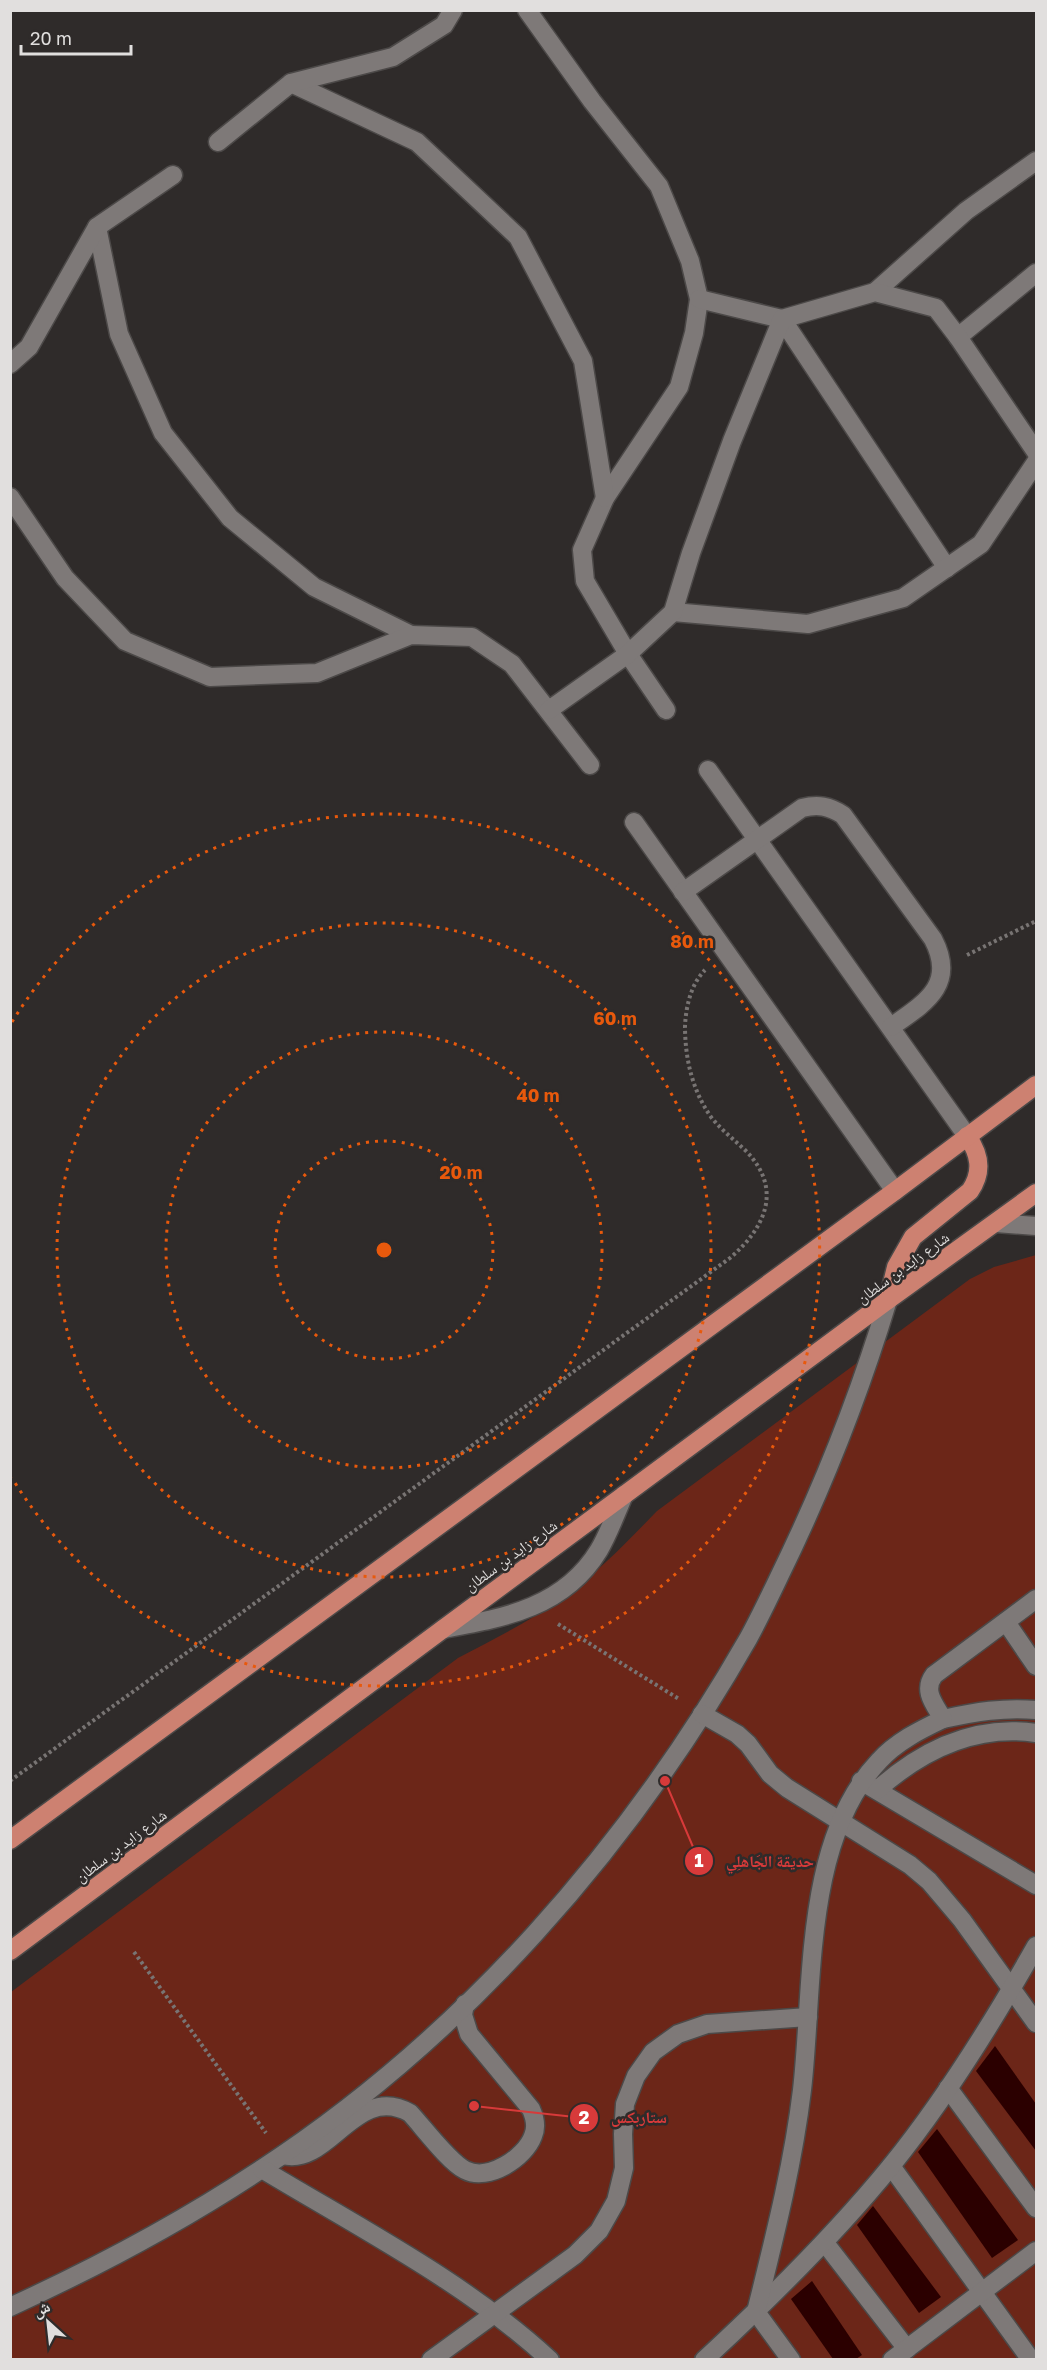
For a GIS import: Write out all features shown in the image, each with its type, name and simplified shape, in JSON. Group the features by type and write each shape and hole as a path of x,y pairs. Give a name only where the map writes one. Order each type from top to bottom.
{"highway":[{"path":"10,1840 895,1191 1036,1085"},
{"path":"888,1300 896,1267 913,1237 970,1191 975,1183 979,1174 979,1163 977,1154 967,1136"},
{"name":"شارع زايد بن سلطان","path":"10,1952 624,1495 1036,1193"}],"street":[{"path":"218,142 291,83 393,57 444,25 453,10"},
{"path":"527,10 592,101 659,186 690,261 699,299 694,333 679,387 605,498 582,550 585,581 628,654 666,710"},
{"path":"291,83 417,142 518,237 583,361 605,498"},
{"path":"699,299 782,319 875,292 966,211 1036,160"},
{"path":"10,364 29,347 97,227 173,175"},
{"path":"97,227 119,334 163,433 230,518 314,587 411,635 472,638 512,664 590,765"},
{"path":"958,337 1036,273"},
{"path":"875,292 936,308 1036,452"},
{"path":"782,319 947,568"},
{"path":"549,710 628,654 673,612 728,452 782,319"},
{"path":"673,612 808,624 903,597 981,544 1036,462"},
{"path":"10,497 65,578 125,640 210,677 317,673 411,635"},
{"path":"708,770 967,1136"},
{"path":"683,892 802,808 823,805 843,815 940,952 942,967 940,981 933,994 923,1005 891,1028"},
{"path":"634,822 895,1191"},
{"path":"996,1223 1036,1226"},
{"path":"10,2307 102,2263 179,2221 282,2155 407,2058 465,2004 538,1930 597,1861 653,1789 749,1637 807,1519 850,1416 888,1300"},
{"path":"443,1629 504,1618 549,1600 568,1586 599,1550 624,1495"},
{"path":"943,1719 929,1695 929,1681 1036,1599"},
{"path":"1006,1622 1036,1666"},
{"path":"791,2360 756,2312 790,2166 801,2091 812,1938 828,1862 841,1822 861,1781 880,1759 900,1742 943,1719 978,1711 1014,1708 1036,1710"},
{"path":"702,1714 737,1734 748,1744 770,1774 787,1788 910,1865 929,1881 962,1920 1036,2023"},
{"path":"878,1790 900,1770 922,1755 947,1743 973,1735 999,1731 1036,1733"},
{"path":"861,1781 1036,1885"},
{"path":"704,2360 825,2243 891,2166 948,2088 1012,1989 1036,1946"},
{"path":"282,2155 290,2157 311,2150 365,2111 387,2105 399,2107 410,2113 463,2169 476,2174 485,2174 503,2167 530,2142 534,2135 535,2118 531,2109 469,2034 463,2015 465,2004"},
{"path":"431,2360 575,2255 599,2231 616,2201 624,2168 622,2134 625,2104 636,2076 653,2052 678,2034 707,2024 808,2017"},
{"path":"948,2088 1036,2208"},
{"path":"891,2166 1031,2360"},
{"path":"262,2169 421,2264 495,2314 550,2360"},
{"path":"825,2243 899,2354 1036,2251"}],"path":[{"path":"942,967 1036,921"},
{"path":"10,1780 730,1258 753,1236 763,1216 768,1196 761,1170 747,1152 723,1132 710,1115 697,1093 685,1047 689,999 699,977 727,954"},
{"path":"532,1608 702,1714"},
{"path":"134,1952 282,2155"}],"shaded area":[{"path":"1036,1255 1036,2359 11,2360 11,1992 458,1658 566,1596 602,1566 657,1511 970,1279 994,1267"},
{"path":"995,2046 1036,2104 1036,2151 976,2071"},
{"path":"937,2129 1018,2240 992,2258 918,2152"},
{"path":"873,2206 941,2297 919,2313 857,2225"},
{"path":"812,2281 862,2355 856,2359 833,2359 791,2299"}],"place":[{"name":"حديقة الجَاهلِي","path":"665,1781"},
{"name":"ستاربكس","path":"474,2106"}]}
